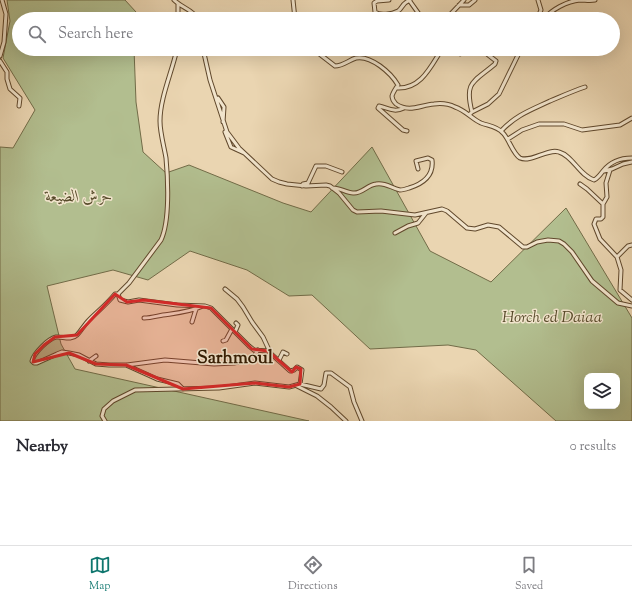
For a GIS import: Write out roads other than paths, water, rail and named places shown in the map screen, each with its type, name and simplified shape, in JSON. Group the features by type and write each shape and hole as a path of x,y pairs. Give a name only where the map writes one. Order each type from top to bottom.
{"street":[{"path":"0,56 4,42 6,14 2,0"},
{"path":"174,0 193,12"},
{"path":"293,0 294,12"},
{"path":"375,12 374,3 377,1 389,0"},
{"path":"396,12 403,4 410,0 418,12"},
{"path":"453,12 464,0"},
{"path":"459,6 468,5 476,0"},
{"path":"538,0 540,12"},
{"path":"551,12 580,0 595,0"},
{"path":"178,4 178,12"},
{"path":"175,56 166,87 160,119 166,158 167,183 167,202 161,240 129,283 118,294 115,294 105,306 87,322 77,335 71,338 59,337 53,339 37,351 32,361 37,363 51,356 66,352 79,355 89,361 103,365 126,365 165,360 203,364 228,364 243,360 251,361 258,350"},
{"path":"205,56 210,80 225,129 233,142 269,177 284,184 302,186 326,185 332,188 353,210 357,212 381,212 407,215 426,213 440,208 462,225 470,229 488,226 499,227 521,246 525,247 543,240 559,241 572,252 592,281 618,303 632,306"},
{"path":"322,56 335,66 340,66 357,58 369,60 391,76 398,85 392,95 392,99 404,108"},
{"path":"396,88 407,87 419,81 426,74 438,56"},
{"path":"471,113 468,94 469,88 475,79 495,64 496,61 490,56"},
{"path":"471,113 488,104 499,94 518,56"},
{"path":"0,61 8,72 7,79 10,89 20,98 19,106"},
{"path":"501,131 509,122 520,115 563,94 585,87"},
{"path":"218,98 224,107 223,124"},
{"path":"407,131 403,130 378,108 378,106 394,111 404,108 415,109 430,104 457,107 471,113 480,122 496,127 501,131 520,158 526,159 552,151 558,151 565,155 590,179 596,180 607,166 615,161 622,158 632,158"},
{"path":"508,139 522,130 536,124 564,124 579,130 585,130 620,126 632,118"},
{"path":"332,188 335,187 350,193 358,193 374,184 382,183 399,190 406,189 424,182 431,170 432,160 428,158 416,161 418,169"},
{"path":"602,173 608,169 610,170 632,162"},
{"path":"302,186 303,184 308,183 317,165 334,168 342,172"},
{"path":"610,170 606,183 607,197 603,204 602,217 595,220 594,225 600,239 617,256 621,270 620,290 632,300"},
{"path":"580,184 603,204"},
{"path":"395,233 408,226 418,223 426,213"},
{"path":"617,256 628,246 632,245"},
{"path":"225,289 237,299 243,307 263,337 270,352 279,360 279,362 290,371 298,367 302,369 299,385"},
{"path":"118,294 120,300 128,302 139,300 176,305 205,306 211,308 254,350 270,352"},
{"path":"144,318 154,318 176,314 205,306"},
{"path":"192,322 196,309"},
{"path":"235,332 238,325 236,323"},
{"path":"223,341 226,340 232,329"},
{"path":"279,360 283,352 287,354"},
{"path":"89,361 96,356"},
{"path":"126,365 157,379 178,384 182,389"},
{"path":"324,369 344,381 350,387 354,402 362,421"},
{"path":"104,421 102,416 104,409 130,392 141,390 219,388 255,383 287,387 299,385 322,389 326,380 326,374 328,372"},
{"path":"299,385 317,396 346,421"}],"district":[{"name":"Sarhmoul","path":"235,359"}],"park label":[{"name":"حرش الضيعة","path":"79,197"},
{"name":"Horch ed Daiaa","path":"552,318"}]}
